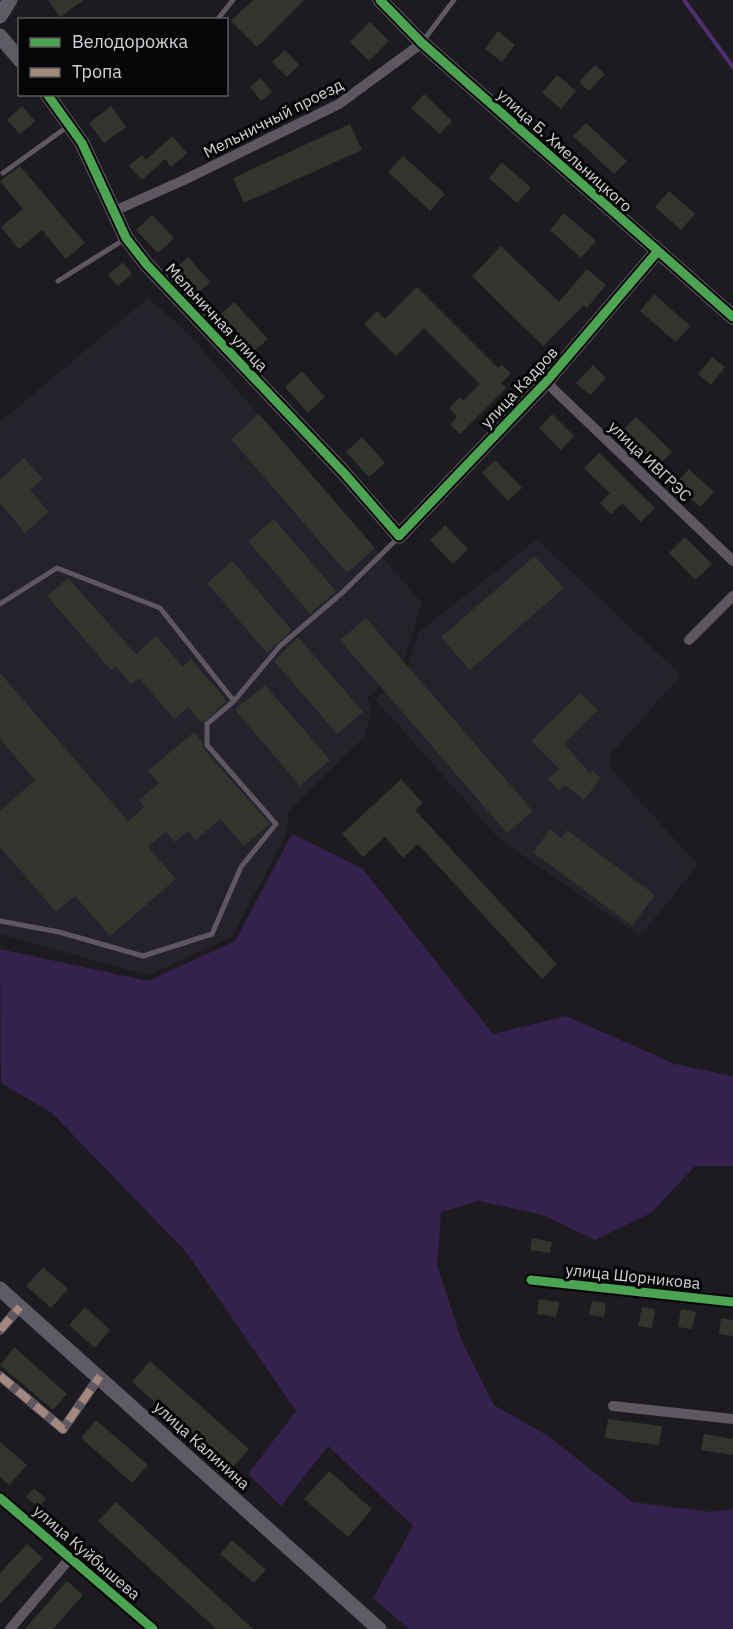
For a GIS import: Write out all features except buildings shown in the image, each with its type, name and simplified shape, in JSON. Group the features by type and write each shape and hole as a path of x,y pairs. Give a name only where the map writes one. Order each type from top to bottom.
{"street":[{"name":"улица Б. Хмельницкого","path":"380,0 422,42 733,317"},
{"path":"0,16 8,1"},
{"path":"0,36 18,58"},
{"name":"Мельничный проезд","path":"112,212 184,180 339,104 422,42"},
{"name":"Мельничная улица","path":"48,96 70,125 97,172 112,212 126,238 147,265 344,473 399,536"},
{"name":"улица Кадров","path":"399,536 546,382 657,252"},
{"name":"улица ИВГРЭС","path":"546,382 733,561"},
{"path":"689,640 733,596"},
{"name":"улица Шорникова","path":"531,1280 733,1302"},
{"name":"улица Калинина","path":"0,1289 100,1376 379,1629"},
{"path":"0,1330 20,1307"},
{"path":"0,1376 63,1429 100,1376"},
{"path":"613,1406 733,1419"},
{"name":"улица Куйбышева","path":"0,1498 153,1629"},
{"path":"10,1629 71,1557"}],"lane":[{"path":"219,18 233,0"},
{"name":"Мельничный проезд","path":"422,42 454,0"},
{"path":"3,173 70,125"},
{"path":"58,281 126,238"},
{"path":"0,921 59,932 143,956 212,934 241,867 276,824 207,745 207,724 234,701 280,646 343,592 399,536"},
{"path":"0,604 57,568 160,608 234,701"}],"shaded area":[{"path":"148,298 188,333 422,603 402,666 367,698 372,706 365,736 288,812 287,833 232,937 148,975 0,934 0,422"},
{"path":"537,539 681,675 612,753 609,767 698,865 640,936 499,839 375,699 405,673 419,632"},
{"path":"292,834 363,869 493,1034 566,1016 675,1064 733,1076 733,1166 695,1166 651,1213 595,1240 543,1215 479,1201 441,1212 437,1265 462,1342 494,1405 548,1436 632,1502 711,1512 733,1509 733,1629 409,1629 373,1598 413,1526 328,1446 281,1506 248,1474 296,1411 187,1253 52,1113 1,1083 0,949 148,981 235,941"}],"waterway":[{"path":"684,0 733,67"}],"marked path":[{"path":"0,1330 20,1307"},
{"path":"0,1376 63,1429 100,1376"}],"cycle path":[{"path":"380,0 422,43 733,317"},
{"path":"48,96 82,143 126,238 147,265 344,473 399,536 546,382 657,252"},
{"path":"531,1280 733,1302"},
{"path":"0,1498 153,1629"}]}
